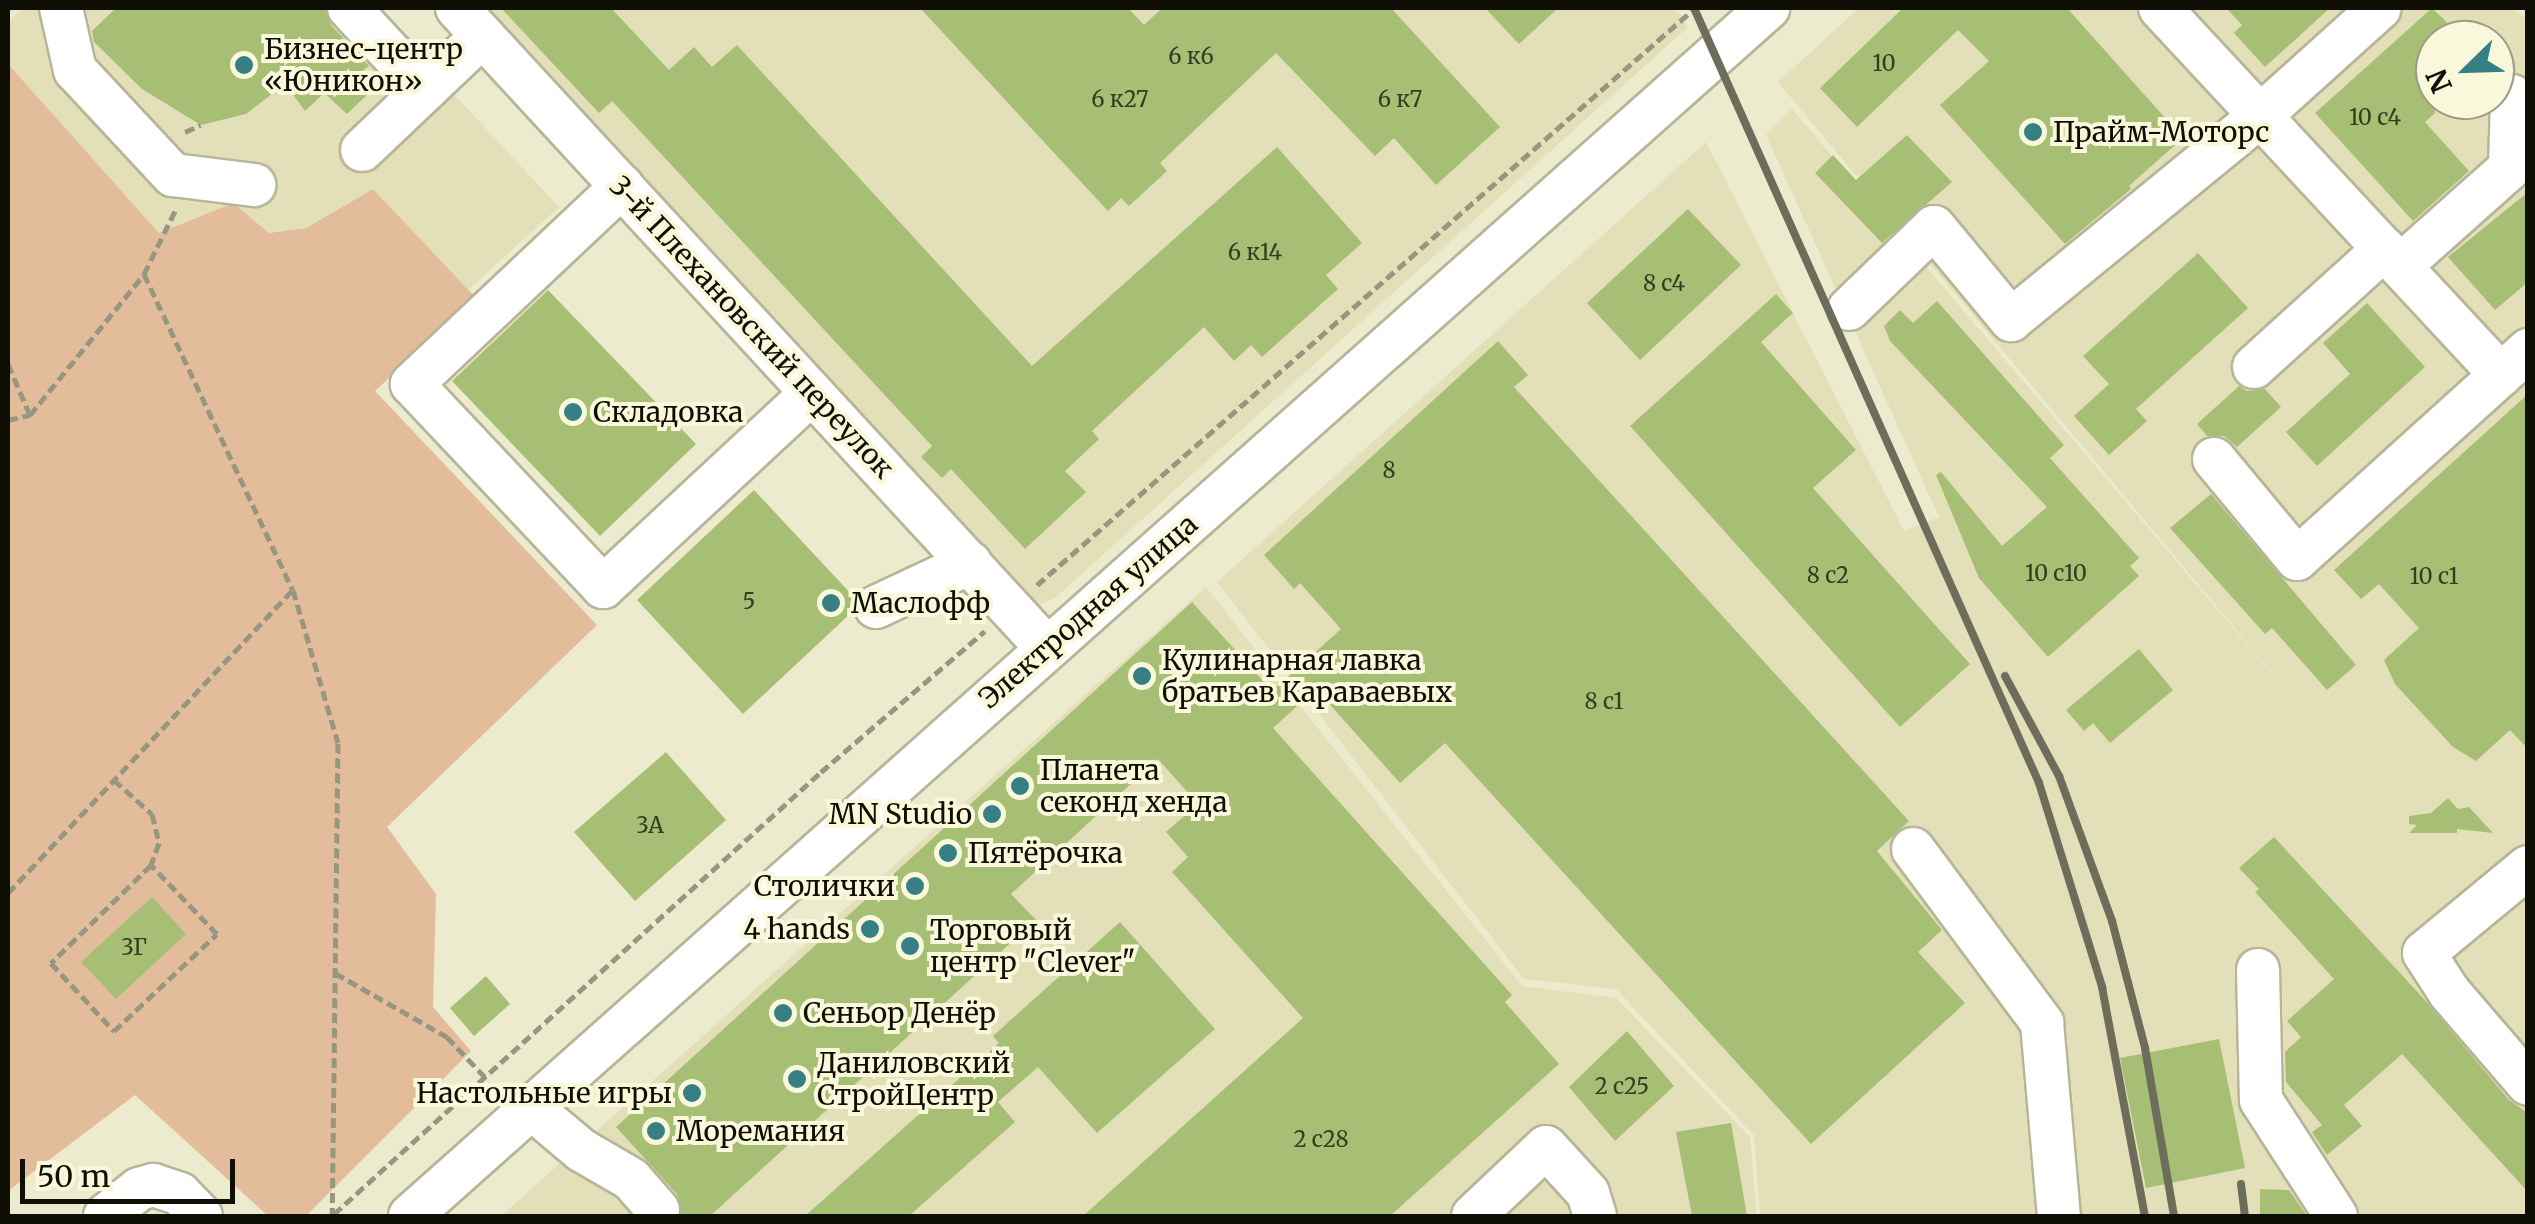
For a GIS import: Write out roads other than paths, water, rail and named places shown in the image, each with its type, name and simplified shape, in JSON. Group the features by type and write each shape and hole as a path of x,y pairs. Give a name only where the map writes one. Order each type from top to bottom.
{"street":[{"path":"61,8 75,70 173,175 254,185"},
{"path":"349,8 426,90"},
{"name":"Электродная улица","path":"410,1216 1768,8"},
{"path":"2160,8 2392,258 2514,363 2297,559 2214,459"},
{"path":"1849,310 1934,227 2012,320 2260,116 2380,8"},
{"path":"362,150 426,90 470,22"},
{"name":"3-й Плехановский переулок","path":"470,22 1046,647"},
{"path":"2254,367 2510,168 2511,120"},
{"path":"622,186 412,384 603,587 812,392"},
{"path":"876,607 970,563"},
{"path":"1913,849 2042,1023 2059,1216"},
{"path":"2528,868 2424,953 2450,992 2528,1084"},
{"path":"2258,970 2260,1100 2336,1216"},
{"path":"530,1107 581,1150 631,1179 658,1210"},
{"path":"1473,1216 1546,1147 1588,1193 1595,1216"},
{"path":"105,1216 139,1189 153,1185 180,1194 201,1216"}],"railway":[{"path":"1694,8 2039,783 2102,987 2145,1216"},
{"path":"2005,676 2059,776 2112,921 2145,1048 2174,1216"},
{"path":"2241,1184 2245,1216"}],"place":[{"name":"Бизнес-центр «Юникон»","path":"244,65"},
{"name":"Прайм-Моторс","path":"2033,132"},
{"name":"Складовка","path":"573,412"},
{"name":"Маслофф","path":"831,603"},
{"name":"Кулинарная лавка братьев Караваевых","path":"1142,676"},
{"name":"Планета секонд хенда","path":"1020,786"},
{"name":"MN Studio","path":"992,814"},
{"name":"Пятёрочка","path":"948,853"},
{"name":"Столички","path":"915,886"},
{"name":"4 hands","path":"870,929"},
{"name":"Торговый центр \"Clever\"","path":"910,946"},
{"name":"Сеньор Денёр","path":"783,1013"},
{"name":"Даниловский СтройЦентр","path":"797,1079"},
{"name":"Настольные игры","path":"692,1093"},
{"name":"Моремания","path":"656,1131"}]}
